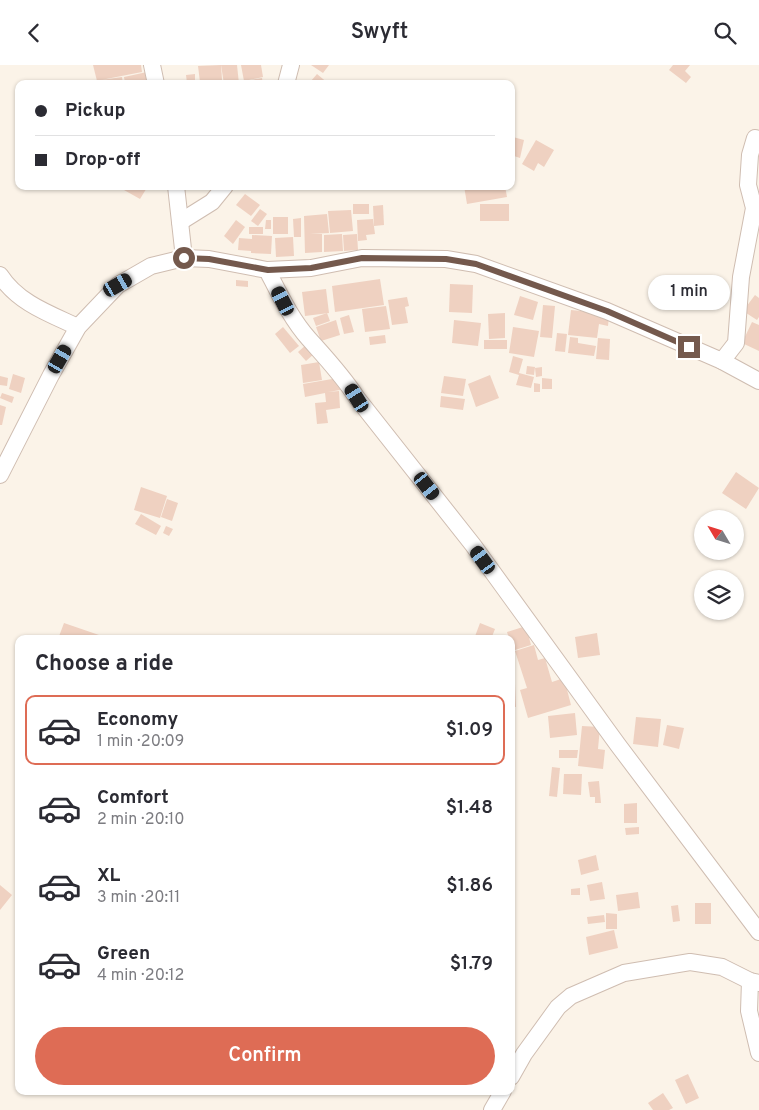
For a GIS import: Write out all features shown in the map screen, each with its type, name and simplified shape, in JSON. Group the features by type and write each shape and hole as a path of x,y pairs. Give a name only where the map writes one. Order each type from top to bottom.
{"street":[{"path":"152,65 155,80"},
{"path":"287,80 291,65"},
{"path":"722,361 736,343 741,277 754,208 748,185 750,155 755,138 759,139"},
{"path":"176,190 184,258"},
{"path":"180,222 212,202 222,190"},
{"path":"0,475 51,375 78,327 118,285 151,266 184,258 209,259 268,270 311,268 362,258 446,259 476,264 607,311 722,361 759,381"},
{"path":"268,270 283,301 308,338 344,378 357,398 473,545 618,745 759,932"},
{"path":"0,275 8,287 33,306 78,327"},
{"path":"515,1070 524,1054 558,1007 571,996 624,973 690,963 722,967 754,982 750,1011 759,1053"},
{"path":"492,1110 501,1095"}],"building":[{"path":"93,65 141,65 142,72 97,80"},
{"path":"221,65 222,80 200,80 198,66"},
{"path":"221,65 237,65 239,80 223,80"},
{"path":"241,65 261,65 263,77 244,80"},
{"path":"311,65 329,65 323,73"},
{"path":"673,65 690,65 685,71 691,77 686,83 669,70"},
{"path":"147,72 149,80 124,80 124,77"},
{"path":"195,74 195,80 187,80 186,75"},
{"path":"317,74 324,80 312,80"},
{"path":"122,77 122,80 101,80"},
{"path":"515,138 524,140 520,158 515,156"},
{"path":"536,140 554,150 544,167 538,163 534,171 522,164"},
{"path":"124,190 146,190 140,199"},
{"path":"465,190 506,190 507,197 467,204"},
{"path":"245,194 260,205 251,216 236,205"},
{"path":"353,204 369,204 369,214 353,214"},
{"path":"480,204 509,204 509,221 480,221"},
{"path":"383,205 384,225 374,226 373,206"},
{"path":"260,209 267,214 258,226 251,221"},
{"path":"351,210 353,231 330,233 328,211"},
{"path":"327,214 329,233 310,234 322,234 322,252 305,253 304,216"},
{"path":"273,217 288,217 288,234 273,234"},
{"path":"301,218 301,237 294,237 293,219"},
{"path":"373,219 375,234 366,235 367,240 358,241 357,220"},
{"path":"236,220 245,227 233,244 224,236"},
{"path":"266,220 271,220 271,229 265,229"},
{"path":"249,227 263,227 263,234 249,234"},
{"path":"342,234 343,251 324,252 324,235"},
{"path":"357,234 358,250 344,251 343,235"},
{"path":"252,235 272,236 271,254 238,250 239,238 252,239"},
{"path":"293,237 294,256 276,257 275,238"},
{"path":"380,279 384,305 335,312 332,286"},
{"path":"236,280 248,281 248,287 236,286"},
{"path":"450,284 473,285 472,313 449,312"},
{"path":"326,289 329,313 305,316 302,292"},
{"path":"755,295 759,298 759,317 757,320 743,311"},
{"path":"520,296 538,302 533,320 514,315"},
{"path":"407,297 409,306 405,307 408,323 392,325 388,300"},
{"path":"543,305 555,306 552,338 540,337"},
{"path":"386,306 390,329 365,332 362,309"},
{"path":"571,310 600,313 609,316 608,326 599,324 597,338 568,335"},
{"path":"327,313 330,321 316,326 313,318"},
{"path":"505,313 505,338 489,339 488,314"},
{"path":"349,315 354,332 344,334 340,318"},
{"path":"336,320 340,335 321,341 316,327"},
{"path":"454,320 481,323 478,346 452,343"},
{"path":"752,322 759,325 759,351 742,343"},
{"path":"283,327 299,346 290,353 275,334"},
{"path":"513,327 539,331 534,357 509,353"},
{"path":"557,333 567,334 565,352 555,351"},
{"path":"385,335 386,343 370,345 369,337"},
{"path":"570,337 578,338 578,343 596,346 594,356 568,353"},
{"path":"598,338 610,339 609,360 596,359"},
{"path":"484,340 507,340 507,349 484,349"},
{"path":"307,344 315,353 306,361 298,352"},
{"path":"513,356 523,359 519,373 534,377 531,388 516,385 519,375 509,372"},
{"path":"319,362 322,380 303,383 301,365"},
{"path":"527,366 535,367 534,375 526,374"},
{"path":"542,367 542,376 536,377 535,368"},
{"path":"13,374 25,378 21,393 9,389"},
{"path":"490,375 499,398 476,407 468,384"},
{"path":"0,376 8,378 7,386 0,385"},
{"path":"444,376 466,379 463,396 441,393"},
{"path":"338,378 340,390 328,392 339,391 340,408 326,410 328,423 317,424 315,403 326,402 325,393 305,397 303,384"},
{"path":"542,378 552,379 552,389 542,389"},
{"path":"534,383 540,384 540,392 534,392"},
{"path":"2,393 14,397 12,403 0,398"},
{"path":"441,396 465,399 463,410 440,407"},
{"path":"0,405 6,407 2,425 0,425"},
{"path":"736,472 759,488 746,509 722,493"},
{"path":"141,487 167,496 160,518 134,510"},
{"path":"167,499 178,503 172,521 161,517"},
{"path":"141,514 161,526 156,535 135,524"},
{"path":"166,526 173,529 169,536 163,533"},
{"path":"64,623 99,635 60,635"},
{"path":"480,623 495,629 493,635 476,635"},
{"path":"526,626 531,645 515,650 515,635 508,635 507,632"},
{"path":"597,633 600,655 578,658 575,637"},
{"path":"534,645 538,660 545,658 552,682 564,678 571,705 528,718 520,690 527,688 515,651"},
{"path":"575,713 577,735 550,738 548,716"},
{"path":"636,717 661,719 658,747 633,744"},
{"path":"667,725 684,728 679,749 663,745"},
{"path":"582,726 600,727 598,749 605,750 603,769 578,766"},
{"path":"559,750 578,750 577,758 559,758"},
{"path":"552,767 560,768 557,797 549,796"},
{"path":"564,774 582,774 581,795 563,794"},
{"path":"599,781 601,803 595,803 595,797 590,797 588,782"},
{"path":"637,803 637,823 624,823 624,804"},
{"path":"639,827 639,834 626,835 625,828"},
{"path":"596,855 599,870 581,875 578,860"},
{"path":"602,882 605,899 590,901 587,885"},
{"path":"0,885 12,895 0,910"},
{"path":"580,888 580,895 571,895 571,889"},
{"path":"638,892 640,908 618,911 616,895"},
{"path":"695,903 711,903 711,924 695,924"},
{"path":"678,905 680,921 673,922 671,906"},
{"path":"606,913 617,914 617,929 606,929"},
{"path":"604,915 605,922 588,924 587,917"},
{"path":"614,930 618,948 589,955 586,937"},
{"path":"688,1074 699,1098 686,1104 675,1080"},
{"path":"663,1093 673,1108 669,1110 653,1110 648,1103"}],"route":[{"path":"184,258 209,259 268,270 311,268 362,258 446,259 476,264 607,311 689,347"}]}
